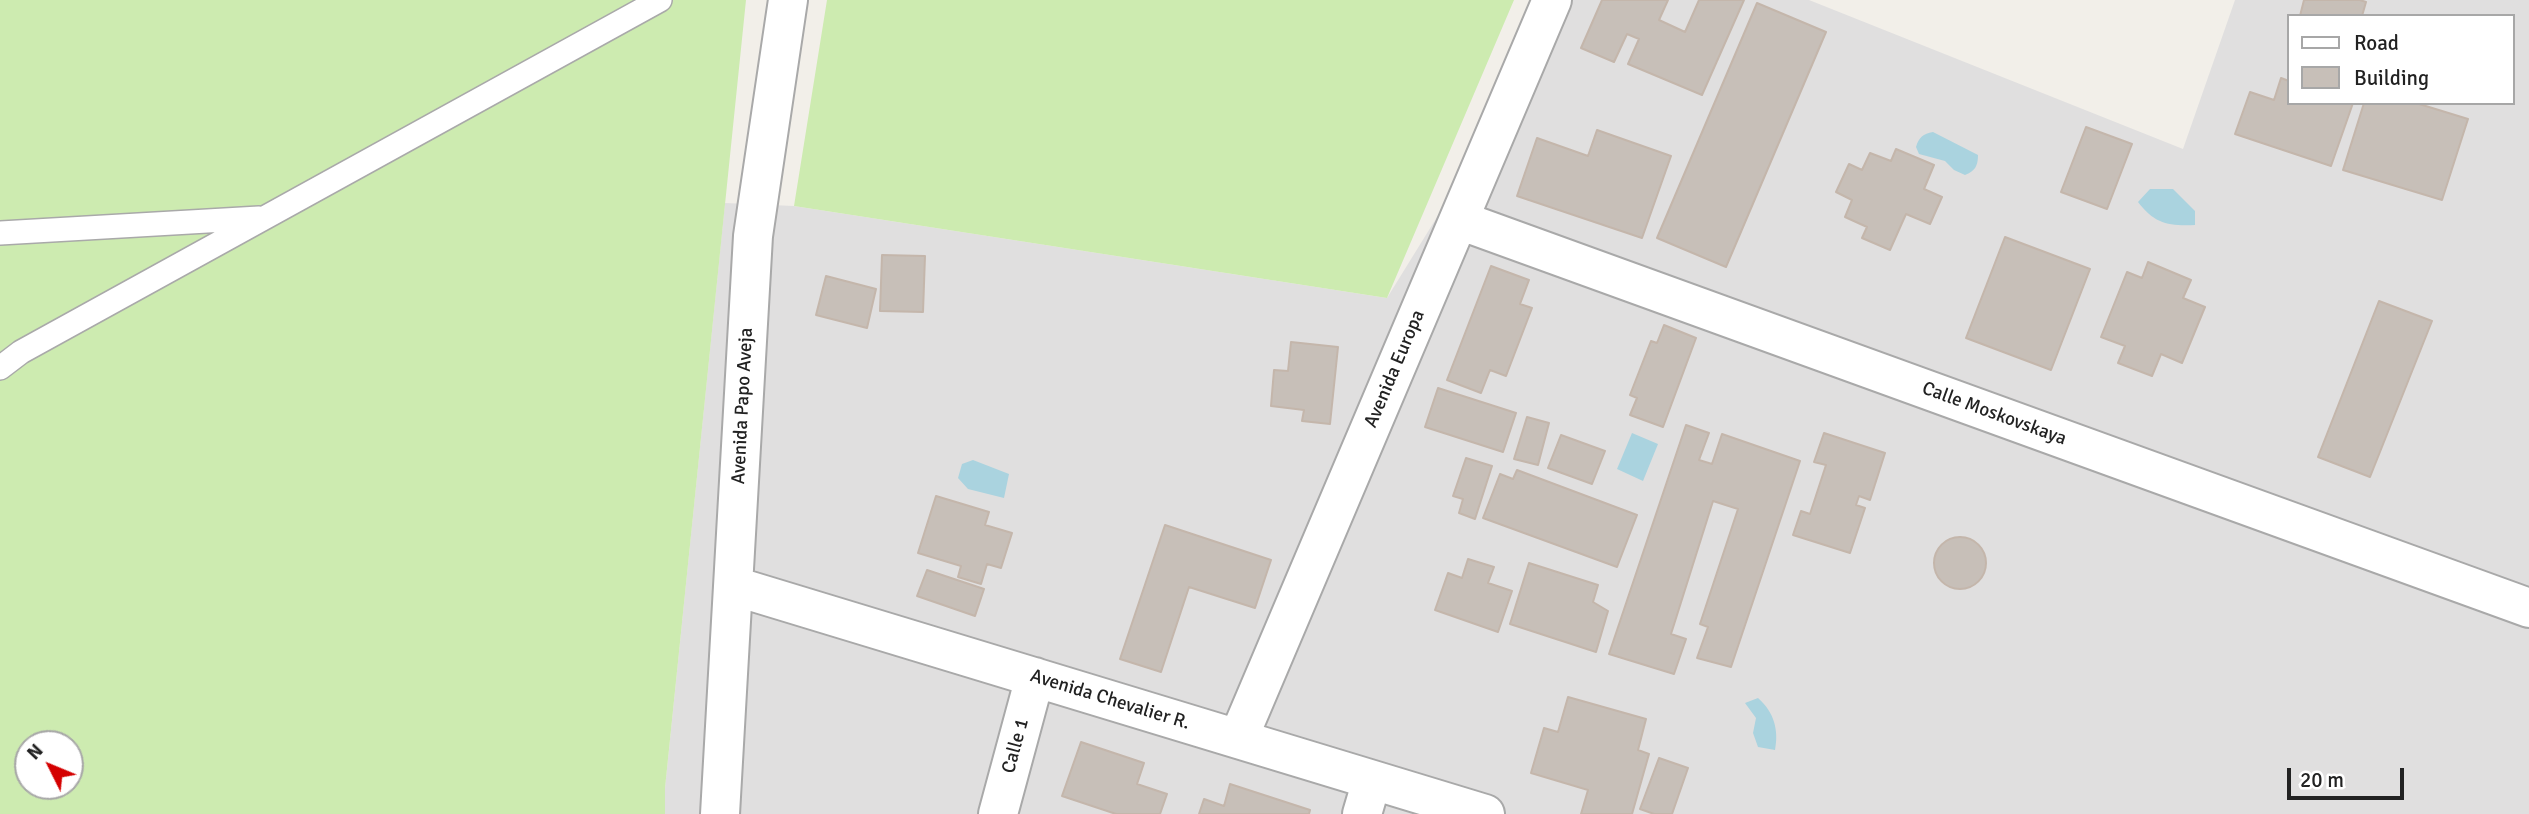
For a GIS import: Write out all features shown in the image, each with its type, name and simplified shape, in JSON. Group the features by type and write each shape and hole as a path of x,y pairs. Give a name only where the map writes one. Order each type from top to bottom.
{"street":[{"name":"Avenida Papo Aveja","path":"720,814 752,236 789,0"},
{"name":"Avenida Europa","path":"1238,738 1552,0"},
{"name":"Calle Moskovskaya","path":"1459,220 2529,608"},
{"name":"Avenida Chevalier R.","path":"734,586 1238,738 1367,797 1485,814"},
{"name":"Calle 1","path":"998,814 1035,677"}],"lane":[{"path":"0,368 21,352 660,0"},
{"path":"0,233 264,217"}],"shaded area":[{"path":"1571,0 1809,0 2183,149 2235,0 2529,0 2529,814 665,814 665,788 725,203 794,206 1387,298"}],"green space":[{"path":"0,0 746,0 665,788 665,814 0,814"},
{"path":"827,0 1514,0 1387,298 794,206"}],"water":[{"path":"1933,132 1978,155 1974,170 1965,175 1954,170 1945,161 1919,154 1916,147 1919,141 1924,135"},
{"path":"2150,189 2173,189 2195,211 2195,225 2170,224 2150,215 2138,202"},
{"path":"1632,433 1658,444 1643,481 1617,469"},
{"path":"973,460 1009,474 1004,498 968,489 958,478 962,464"},
{"path":"1758,698 1768,709 1774,722 1775,750 1758,747 1753,733 1756,718 1745,703"}],"building":[{"path":"1602,0 1668,0 1659,20 1685,32 1699,0 1744,0 1702,95 1628,64 1639,39 1627,34 1614,62 1581,48"},
{"path":"2304,0 2366,2 2363,14 2300,14"},
{"path":"1757,3 1826,32 1726,267 1657,238"},
{"path":"2281,78 2288,81 2288,105 2352,105 2331,166 2235,134 2250,92 2274,100"},
{"path":"2363,105 2422,105 2468,119 2442,200 2343,170"},
{"path":"2086,127 2132,144 2107,209 2061,192"},
{"path":"1597,130 1671,156 1642,238 1517,196 1537,138 1588,156"},
{"path":"1896,149 1934,165 1924,189 1942,197 1930,224 1906,214 1890,250 1862,238 1867,227 1845,217 1852,200 1836,192 1849,164 1862,170 1870,153 1891,161"},
{"path":"2005,237 2090,269 2051,370 1966,338"},
{"path":"882,255 925,256 923,312 880,311"},
{"path":"2148,262 2191,280 2183,298 2205,307 2182,363 2161,354 2152,376 2118,363 2125,346 2101,337 2127,272 2142,278"},
{"path":"1491,266 1529,280 1520,304 1532,308 1506,376 1490,370 1481,393 1447,380"},
{"path":"826,276 876,289 867,328 816,315"},
{"path":"2379,301 2432,321 2370,477 2318,457"},
{"path":"1664,325 1696,338 1663,427 1630,415 1637,398 1630,395 1651,341 1657,343"},
{"path":"1291,342 1338,347 1330,424 1302,421 1304,410 1271,406 1274,370 1288,371"},
{"path":"1438,388 1516,413 1503,452 1425,427"},
{"path":"1527,417 1549,423 1538,465 1514,459"},
{"path":"1686,425 1709,433 1699,460 1712,464 1722,434 1800,461 1731,667 1697,658 1708,627 1700,624 1738,509 1713,501 1671,634 1686,639 1674,674 1609,654"},
{"path":"1824,433 1885,453 1870,500 1859,496 1856,505 1865,508 1850,553 1793,535 1801,511 1810,514 1826,465 1814,462"},
{"path":"1561,435 1605,451 1592,484 1548,468"},
{"path":"1466,458 1492,466 1475,519 1459,513 1463,499 1453,496"},
{"path":"1517,470 1637,515 1617,567 1483,518 1500,474 1513,479"},
{"path":"936,496 989,512 985,525 1012,533 1001,568 987,564 981,584 958,577 961,566 918,553"},
{"path":"1165,525 1271,560 1255,608 1189,587 1161,672 1120,659"},
{"path":"1960,537 1979,544 1986,563 1979,582 1960,589 1941,582 1934,563 1941,544"},
{"path":"1468,559 1494,567 1488,583 1512,591 1498,632 1435,610 1448,573 1462,578"},
{"path":"1529,563 1598,585 1593,602 1608,611 1596,652 1510,624"},
{"path":"927,570 984,589 975,616 917,596"},
{"path":"1568,697 1646,719 1638,750 1649,754 1632,814 1581,814 1588,790 1531,773 1544,728 1558,732"},
{"path":"1081,742 1144,763 1137,784 1167,794 1160,814 1116,814 1062,796"},
{"path":"1659,758 1688,768 1672,814 1654,814 1640,809"},
{"path":"1230,784 1310,810 1309,814 1199,814 1204,799 1224,806"}]}
